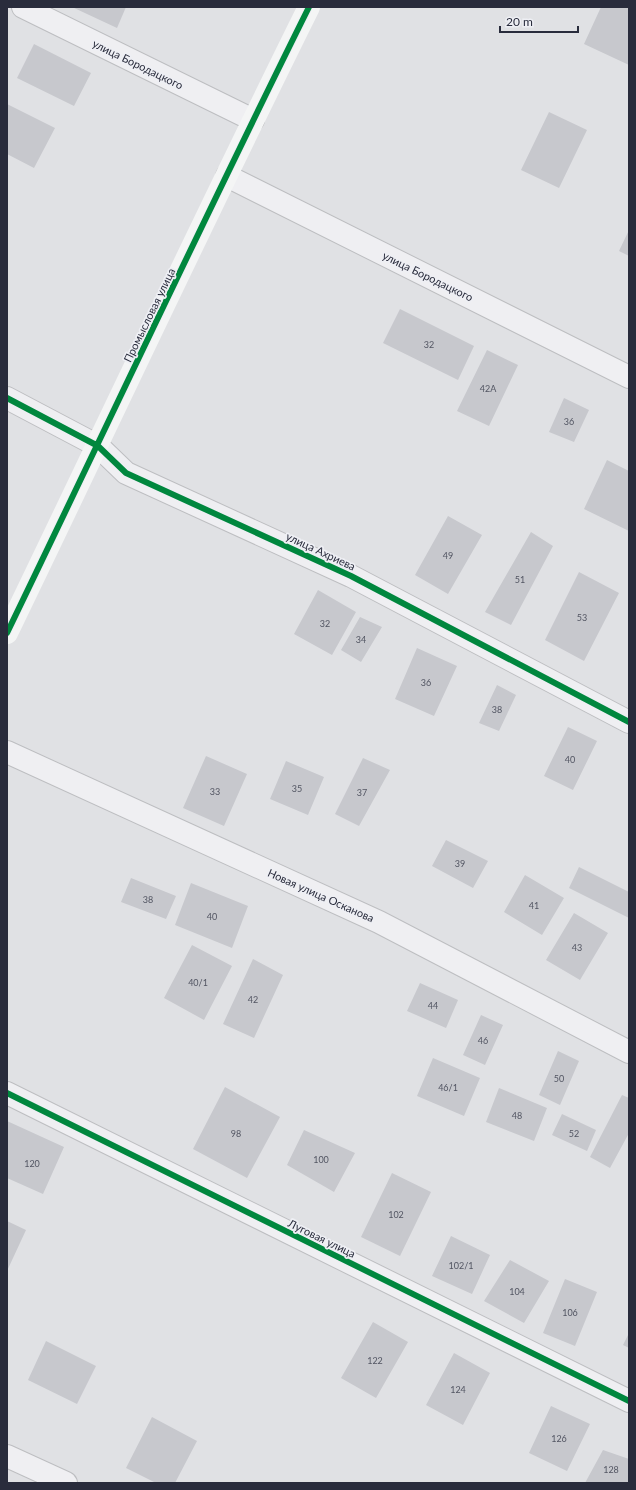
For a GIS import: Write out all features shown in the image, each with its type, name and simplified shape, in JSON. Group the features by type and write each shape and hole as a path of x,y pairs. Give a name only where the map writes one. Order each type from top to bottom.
{"street":[{"name":"улица Бородацкого","path":"23,7 253,120"},
{"name":"Промысловая улица","path":"7,632 98,446 253,120 309,7"},
{"name":"улица Бородацкого","path":"227,176 629,377"},
{"name":"улица Ахриева","path":"7,398 98,446 126,473 351,576 629,722"},
{"name":"Новая улица Осканова","path":"7,752 379,922 629,1052"},
{"name":"Луговая улица","path":"7,1093 629,1400"},
{"path":"7,1456 66,1483"}],"building":[{"path":"72,7 126,7 117,28"},
{"path":"601,7 629,7 629,65 584,44"},
{"path":"34,44 91,73 74,106 17,78"},
{"path":"7,104 55,128 34,168 7,154"},
{"path":"549,112 587,130 559,188 521,170"},
{"path":"629,230 629,256 619,251"},
{"path":"400,309 474,346 458,380 383,343"},
{"path":"487,350 518,365 489,426 457,411"},
{"path":"564,398 589,410 574,442 549,432"},
{"path":"607,460 629,471 629,531 584,509"},
{"path":"448,516 482,535 448,594 415,575"},
{"path":"531,532 553,546 511,625 485,612"},
{"path":"579,572 619,593 584,661 545,640"},
{"path":"318,590 356,612 332,655 294,634"},
{"path":"360,617 382,627 361,662 341,650"},
{"path":"417,648 457,666 434,716 395,699"},
{"path":"497,685 516,695 499,731 479,723"},
{"path":"568,727 597,741 573,790 544,776"},
{"path":"206,756 247,774 224,826 183,808"},
{"path":"363,758 390,770 359,826 335,814"},
{"path":"286,761 324,777 308,815 270,799"},
{"path":"446,840 488,861 473,888 432,866"},
{"path":"579,867 629,892 629,918 569,888"},
{"path":"525,875 564,898 542,935 504,912"},
{"path":"131,878 176,896 166,919 121,902"},
{"path":"191,883 248,906 232,948 175,925"},
{"path":"574,913 608,933 580,980 546,960"},
{"path":"192,945 232,966 204,1020 164,998"},
{"path":"253,959 283,975 254,1038 223,1024"},
{"path":"420,983 458,1000 446,1028 407,1011"},
{"path":"481,1015 503,1025 485,1065 463,1055"},
{"path":"558,1051 579,1061 560,1105 539,1095"},
{"path":"433,1058 480,1078 464,1116 417,1096"},
{"path":"225,1087 280,1117 247,1178 193,1149"},
{"path":"499,1088 547,1108 534,1141 486,1122"},
{"path":"622,1095 629,1098 629,1133 610,1168 590,1157"},
{"path":"562,1114 596,1130 587,1151 552,1135"},
{"path":"7,1121 64,1147 43,1194 7,1178"},
{"path":"304,1130 355,1153 334,1192 287,1165"},
{"path":"392,1173 431,1192 400,1256 361,1237"},
{"path":"7,1221 26,1230 7,1271"},
{"path":"451,1236 490,1255 472,1294 432,1276"},
{"path":"510,1260 549,1281 524,1323 484,1301"},
{"path":"565,1279 597,1292 575,1346 543,1333"},
{"path":"373,1322 408,1342 376,1398 341,1378"},
{"path":"629,1333 629,1348 623,1345"},
{"path":"46,1341 96,1366 77,1404 28,1380"},
{"path":"454,1353 490,1373 463,1425 426,1405"},
{"path":"551,1406 590,1424 567,1471 529,1453"},
{"path":"152,1417 197,1441 175,1483 156,1483 126,1468"},
{"path":"603,1450 629,1459 629,1480 627,1483 585,1483"}],"cycle path":[{"path":"7,633 309,7"},
{"path":"7,398 98,446 126,473 351,576 629,722"},
{"path":"7,1093 629,1401"}]}
